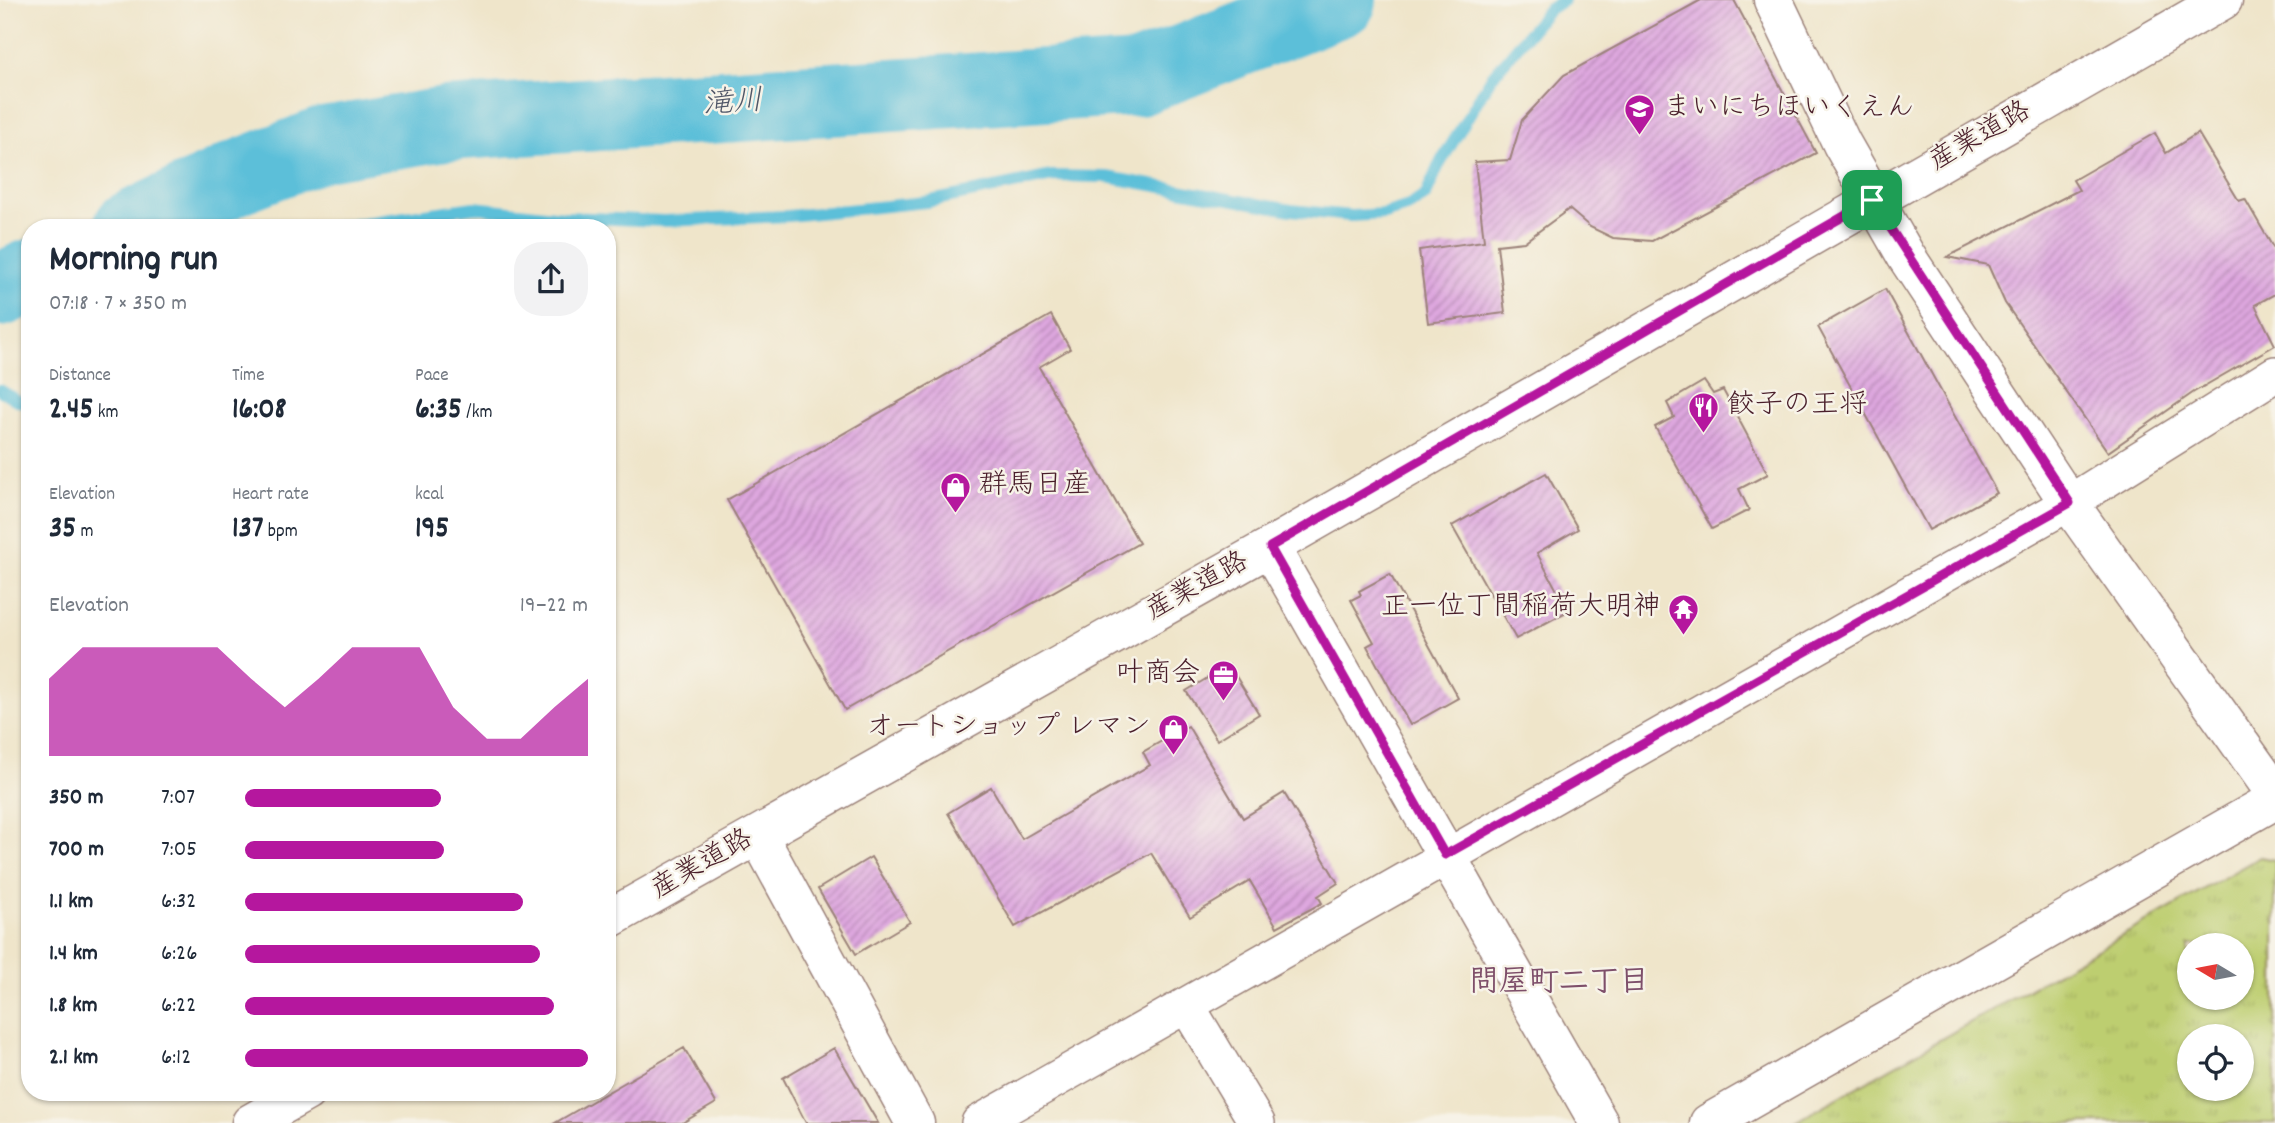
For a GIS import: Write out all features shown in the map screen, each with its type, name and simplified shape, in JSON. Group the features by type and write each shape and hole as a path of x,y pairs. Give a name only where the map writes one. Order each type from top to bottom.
{"street":[{"path":"1773,0 1842,145 1872,200 2070,503 2275,793"},
{"name":"産業道路","path":"616,915 1270,547 2223,0"},
{"path":"979,1123 1187,1006 1445,855 2070,503 2275,374"},
{"path":"1270,547 1599,1123"},
{"path":"1709,1123 2275,800"},
{"path":"758,835 915,1123"},
{"path":"1187,1006 1257,1123"},
{"path":"251,1123 290,1101"}],"green space":[{"path":"2260,857 2275,860 2275,1123 1794,1123"}],"building":[{"path":"1701,0 1734,0 1816,153 1652,241 1613,238 1590,227 1569,209 1524,242 1497,245 1505,313 1428,323 1419,250 1484,241 1475,162 1510,160 1522,120 1564,75"},
{"path":"2155,133 2166,153 2198,133 2239,201 2245,199 2275,251 2275,294 2255,305 2275,345 2194,392 2108,452 2005,303 1988,265 1947,257 2079,190 2073,180"},
{"path":"1885,289 1997,493 1929,530 1818,327"},
{"path":"1051,315 1070,349 1039,367 1139,543 845,710 727,500"},
{"path":"1704,381 1713,394 1723,390 1768,474 1739,489 1749,510 1712,529 1655,427 1674,417 1667,403"},
{"path":"1546,473 1578,529 1537,553 1568,611 1516,639 1452,526"},
{"path":"1390,574 1458,698 1410,725 1367,646 1374,642 1351,600 1361,595 1359,591"},
{"path":"1229,665 1259,714 1217,740 1186,691"},
{"path":"1188,726 1243,818 1284,793 1338,883 1318,896 1322,903 1277,927 1250,881 1190,917 1151,853 1015,927 948,813 991,787 1022,839 1150,765 1143,752"},
{"path":"871,857 910,922 856,954 818,889"},
{"path":"684,1048 716,1103 682,1123 555,1123 593,1101 616,1101 616,1088"},
{"path":"834,1048 878,1123 806,1123 783,1078"}],"waterway":[{"name":"滝川","path":"149,219 240,176 323,144 445,124 1138,79 1340,0"},
{"path":"616,219 664,221 788,216 926,202 1052,176 1107,177 1291,210 1351,216 1384,214 1409,206 1426,195 1438,167 1491,78 1548,10 1564,0"},
{"path":"391,219 474,207 564,217 614,219"},
{"name":"滝川","path":"0,290 21,280"},
{"path":"0,390 21,402"}],"place":[{"name":"まいにちほいくえん","path":"1640,137"},
{"name":"餃子の王将","path":"1704,434"},
{"name":"群馬日産","path":"956,514"},
{"name":"正一位丁間稲荷大明神","path":"1684,636"},
{"name":"叶商会","path":"1223,703"},
{"name":"オートショップ レマン","path":"1174,756"}],"district":[{"name":"問屋町二丁目","path":"1559,984"}],"route":[{"path":"1872,200 1906,256 2070,503 1445,855 1270,547 1872,200"}]}
